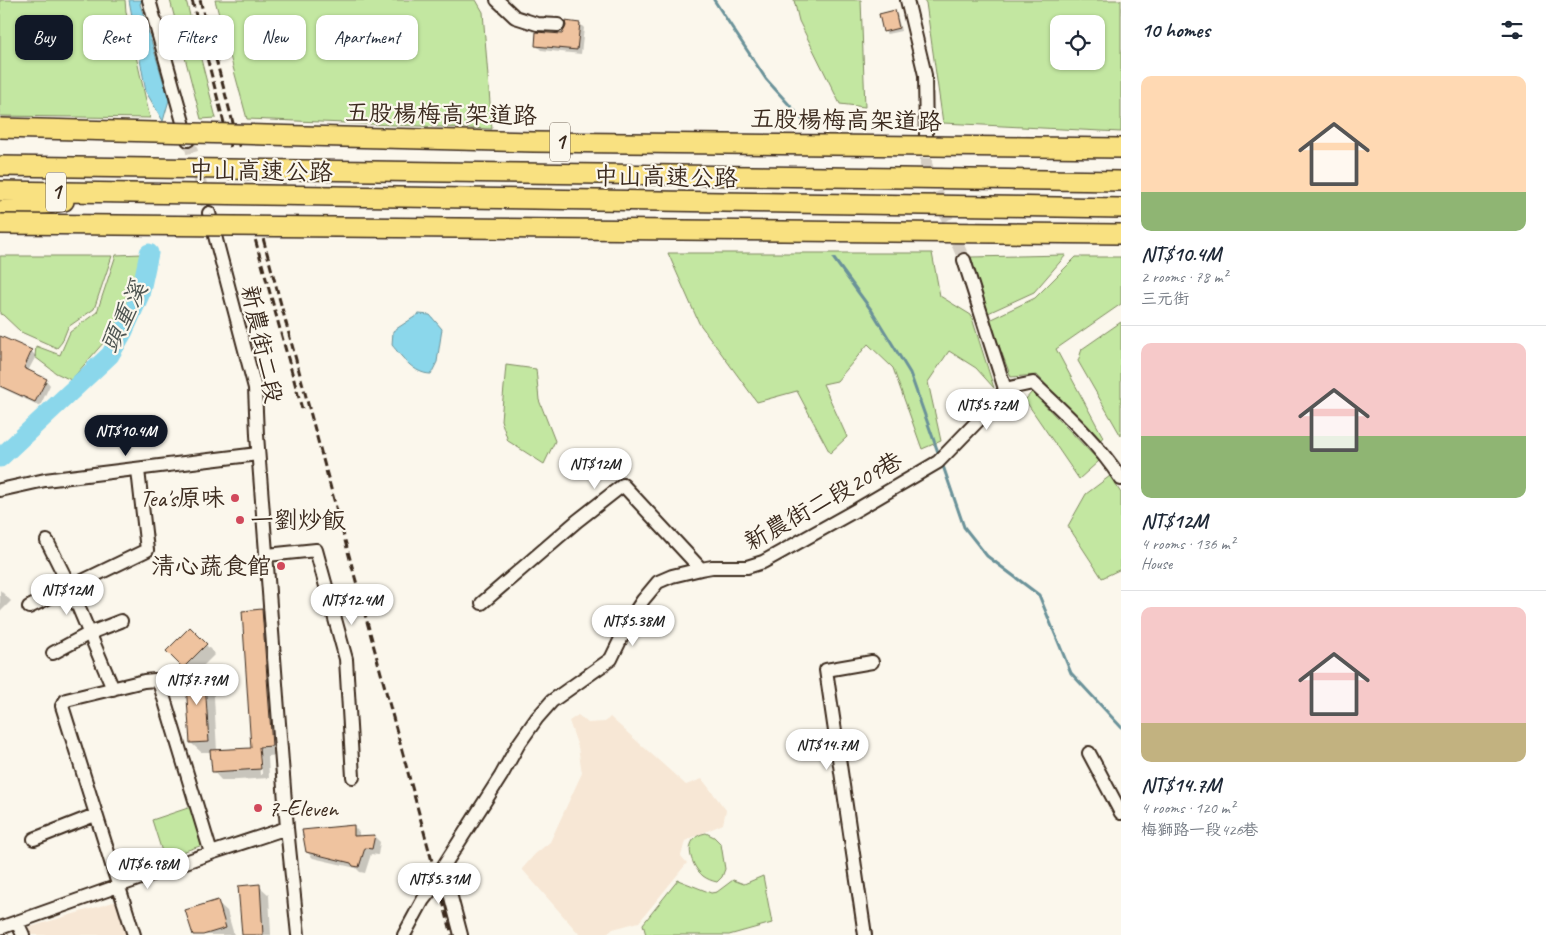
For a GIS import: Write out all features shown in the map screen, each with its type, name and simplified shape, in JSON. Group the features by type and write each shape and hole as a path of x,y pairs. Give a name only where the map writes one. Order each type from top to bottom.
{"highway":[{"name":"五股楊梅高架道路","path":"0,128 534,142 1121,148"},
{"path":"0,159 53,166"},
{"name":"中山高速公路","path":"0,166 1121,181"},
{"name":"中山高速公路","path":"0,192 1121,208"},
{"path":"0,211 112,193"},
{"name":"1","path":"0,224 1121,234"}],"street":[{"path":"149,0 189,141"},
{"path":"497,0 515,17 537,24 558,25"},
{"path":"907,0 925,75 926,135"},
{"name":"新農街二段","path":"209,213 255,388 258,454 287,828 298,935"},
{"path":"964,260 1005,389 1033,384 1108,459 1121,479"},
{"name":"新農街二段209巷","path":"404,935 423,900 438,882 443,867 518,745 537,718 552,702 611,659 631,618 658,582 672,576 701,569 712,567 747,567 763,562 864,506 942,458 999,399 1005,389"},
{"path":"0,490 44,480 258,454"},
{"path":"29,607 147,550 138,470"},
{"path":"482,603 577,521 623,485 701,569"},
{"path":"47,541 70,587 113,689"},
{"path":"267,554 316,550 346,659 353,777"},
{"path":"53,653 121,621"},
{"path":"865,935 826,670 872,662"},
{"path":"134,935 95,816 62,706 66,700 144,681 155,680 160,685 211,853"},
{"path":"1089,753 1121,813"},
{"path":"34,839 95,816"},
{"path":"0,928 287,828"},
{"path":"443,867 461,935"},
{"path":"17,922 22,935"}],"shaded area":[{"path":"578,715 588,723 605,722 610,717 686,785 702,779 726,810 723,824 685,841 681,856 687,863 639,922 613,929 606,935 580,935 522,869 535,854 550,842 582,773 578,747 569,721"},
{"path":"117,901 128,935 30,935 27,928"}],"green space":[{"path":"0,0 125,0 127,15 83,15 83,60 137,60 150,118 0,116"},
{"path":"170,0 186,0 190,15 174,15"},
{"path":"215,0 476,0 483,12 492,129 247,119 231,60 234,60 234,15 219,15"},
{"path":"794,0 861,0 865,107 840,104 799,21"},
{"path":"924,0 1121,0 1121,132 943,123 926,3"},
{"path":"186,60 201,60 216,118 201,119"},
{"path":"668,253 932,253 940,296 971,315 994,388 976,368 949,351 928,382 941,441 922,449 893,368 868,344 837,381 823,384 847,437 830,453 797,391 757,402 699,323"},
{"path":"142,254 130,303 111,334 71,380 56,373 35,357 36,346 60,355 70,332 97,312 116,255"},
{"path":"1066,255 1034,292 986,314 971,257"},
{"path":"0,256 112,256 94,309 68,327 62,342 57,348 21,332 0,314"},
{"path":"1076,257 1121,257 1121,304 1056,349 1103,437 1099,442 1037,375 1011,377 989,320 1035,298"},
{"path":"1121,322 1121,436 1078,361 1082,349"},
{"path":"506,365 536,369 539,400 555,441 544,464 508,441 501,420"},
{"path":"1032,392 1099,461 1079,479 1025,400"},
{"path":"1110,476 1121,493 1121,569 1102,578 1068,526 1086,494"},
{"path":"191,807 203,845 164,858 152,820"},
{"path":"706,833 714,837 721,844 725,869 722,877 717,882 703,876 691,858 690,852 693,840"},
{"path":"763,876 772,923 729,935 646,935 643,924 678,880 711,893 717,892 733,880 744,884"}],"water":[{"path":"129,0 142,0 140,4 143,15 132,15"},
{"path":"149,34 169,100 163,121 146,92 140,60 149,60"},
{"path":"419,314 430,315 442,329 437,362 431,374 414,368 392,345 393,331"}],"building":[{"path":"895,10 899,28 883,32 879,14"},
{"path":"565,21 580,23 577,50 535,46 536,32 562,34 566,26"},
{"path":"0,336 32,350 24,368 47,379 35,402 0,386"},
{"path":"262,609 272,746 259,747 261,769 212,772 210,750 251,748 242,611"},
{"path":"190,627 207,644 183,668 166,651"},
{"path":"204,668 209,742 190,743 185,669"},
{"path":"354,825 354,836 375,835 372,849 365,848 359,867 353,866 351,863 306,852 302,830"},
{"path":"260,884 263,935 242,935 238,886"},
{"path":"218,900 226,928 203,935 193,935 185,910"}],"waterway":[{"path":"714,0 766,79 810,128"},
{"name":"頭重溪","path":"0,458 110,355 124,331 140,295 149,253"},
{"path":"834,259 872,311 910,373 939,455"},
{"path":"942,463 964,527 987,556 1039,595 1071,673 1121,727"}],"tunnel":[{"path":"926,140 926,164 964,260"},
{"path":"189,141 209,213"}],"railway":[{"path":"192,0 231,150"},
{"path":"200,0 240,149"},
{"path":"257,216 452,935"},
{"path":"249,217 302,409"}],"place":[{"name":"Tea's原味","path":"235,498"},
{"name":"一劉炒飯","path":"240,520"},
{"name":"清心蔬食館","path":"281,566"},
{"name":"7-Eleven","path":"258,808"}]}
